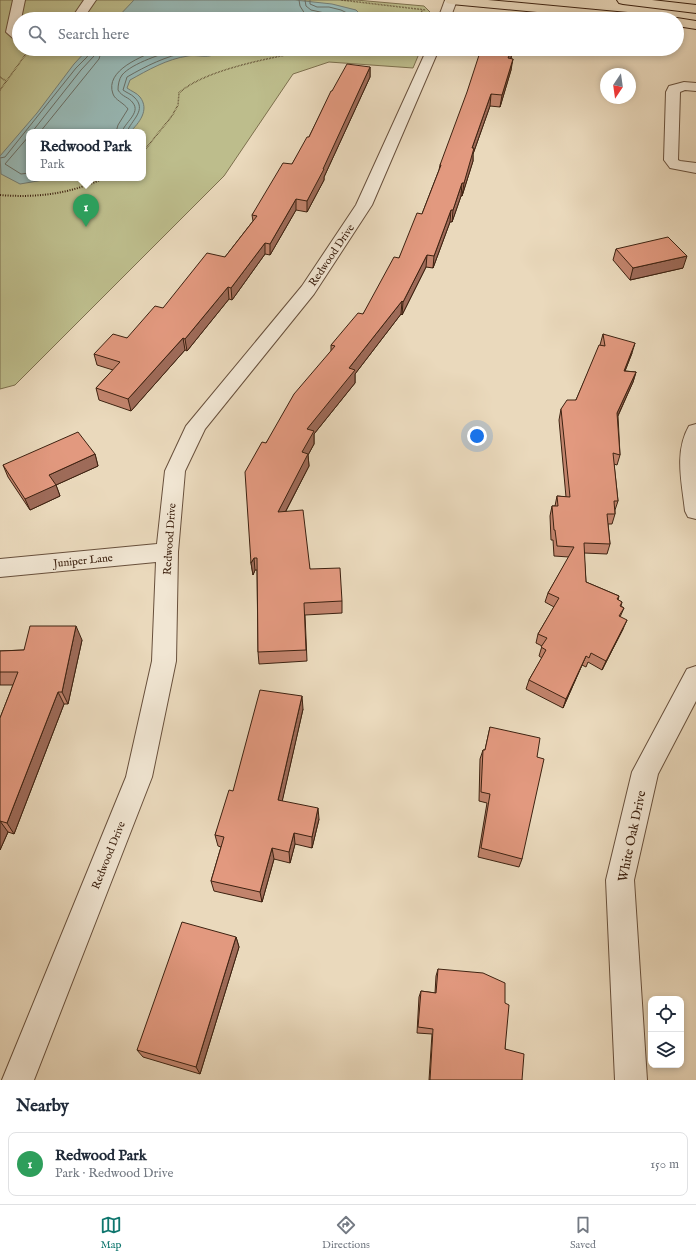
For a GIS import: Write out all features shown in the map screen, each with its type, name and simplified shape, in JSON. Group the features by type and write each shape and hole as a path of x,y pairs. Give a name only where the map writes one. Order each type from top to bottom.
{"highway":[{"path":"451,0 576,12"},
{"path":"623,0 696,9"},
{"path":"684,23 696,25"}],"street":[{"path":"16,12 18,0"},
{"path":"82,12 90,0"},
{"path":"447,12 451,0"},
{"name":"Redwood Drive","path":"18,1080 139,777 164,661 167,552 175,471 196,426 308,290 364,205 430,56"},
{"path":"696,87 674,88 671,160 675,165 696,168"},
{"path":"696,431 689,462 696,511"},
{"name":"Juniper Lane","path":"0,568 167,552"},
{"name":"White Oak Drive","path":"631,1080 620,880 645,772 696,677"}],"path":[{"path":"0,90 25,56"},
{"path":"146,149 158,137 178,106 179,94 187,85 212,75 278,56"},
{"path":"0,77 6,81"},
{"path":"0,195 45,196 92,184 98,181"}],"green space":[{"path":"0,0 356,0 424,6 430,12 12,12 12,56 418,56 413,68 329,62 293,74 224,176 15,385 0,389"}],"water":[{"path":"134,0 295,0 332,4 356,10 358,12 123,12"},
{"path":"81,56 188,56 180,57 158,65 130,80 127,88 139,96 144,107 140,120 133,129 26,129 26,181 38,181 20,184 1,174 0,156 37,113"}],"building":[{"path":"479,56 509,56 508,58 513,59 502,95 491,94 472,148 474,148 464,183 462,183 453,210 451,210 434,256 427,255 403,302 402,301 349,368 355,370 307,429 314,431 302,452 308,454 278,512 303,510 310,569 340,568 342,601 304,603 306,650 258,652 257,558 254,558 251,563 245,472 262,442 266,443 294,394 335,346 331,345 358,313 363,314 394,257 399,258 417,213 422,214"},
{"path":"347,64 370,67 324,169 307,201 296,199 270,244 265,243 231,288 228,287 185,339 183,338 128,399 96,388 120,362 94,354 113,334 127,338 155,306 163,308 207,253 225,257 257,216 252,215 283,163 292,164 307,137 309,137 331,91"},
{"path":"668,237 687,256 633,268 616,249"},
{"path":"603,334 635,343 624,371 636,372 617,413 620,455 613,453 618,501 614,501 615,514 607,514 610,544 584,543 586,582 619,596 617,599 622,602 620,606 624,608 619,616 627,620 606,661 591,653 589,658 586,656 566,699 529,680 546,650 541,647 547,638 538,634 559,598 548,593 574,547 557,546 554,530 552,506 558,506 557,496 570,497 561,409 567,400 576,400 599,345 605,346"},
{"path":"78,432 95,454 49,475 56,485 25,499 3,465"},
{"path":"30,626 76,626 62,692 58,692 7,823 0,821 0,718 18,672 0,672 0,651 24,650"},
{"path":"260,690 302,696 278,800 318,808 312,837 294,833 289,852 272,848 260,892 211,881 224,837 215,835 229,790 233,791"},
{"path":"490,727 540,738 537,757 544,759 522,859 481,848 490,794 481,792 483,750 485,750"},
{"path":"182,922 236,937 196,1067 137,1050"},
{"path":"438,969 483,973 505,983 505,1003 509,1005 505,1049 524,1054 522,1080 430,1080 433,1029 418,1027 421,991 436,993"}],"place":[{"name":"Redwood Park","path":"86,227"}]}
